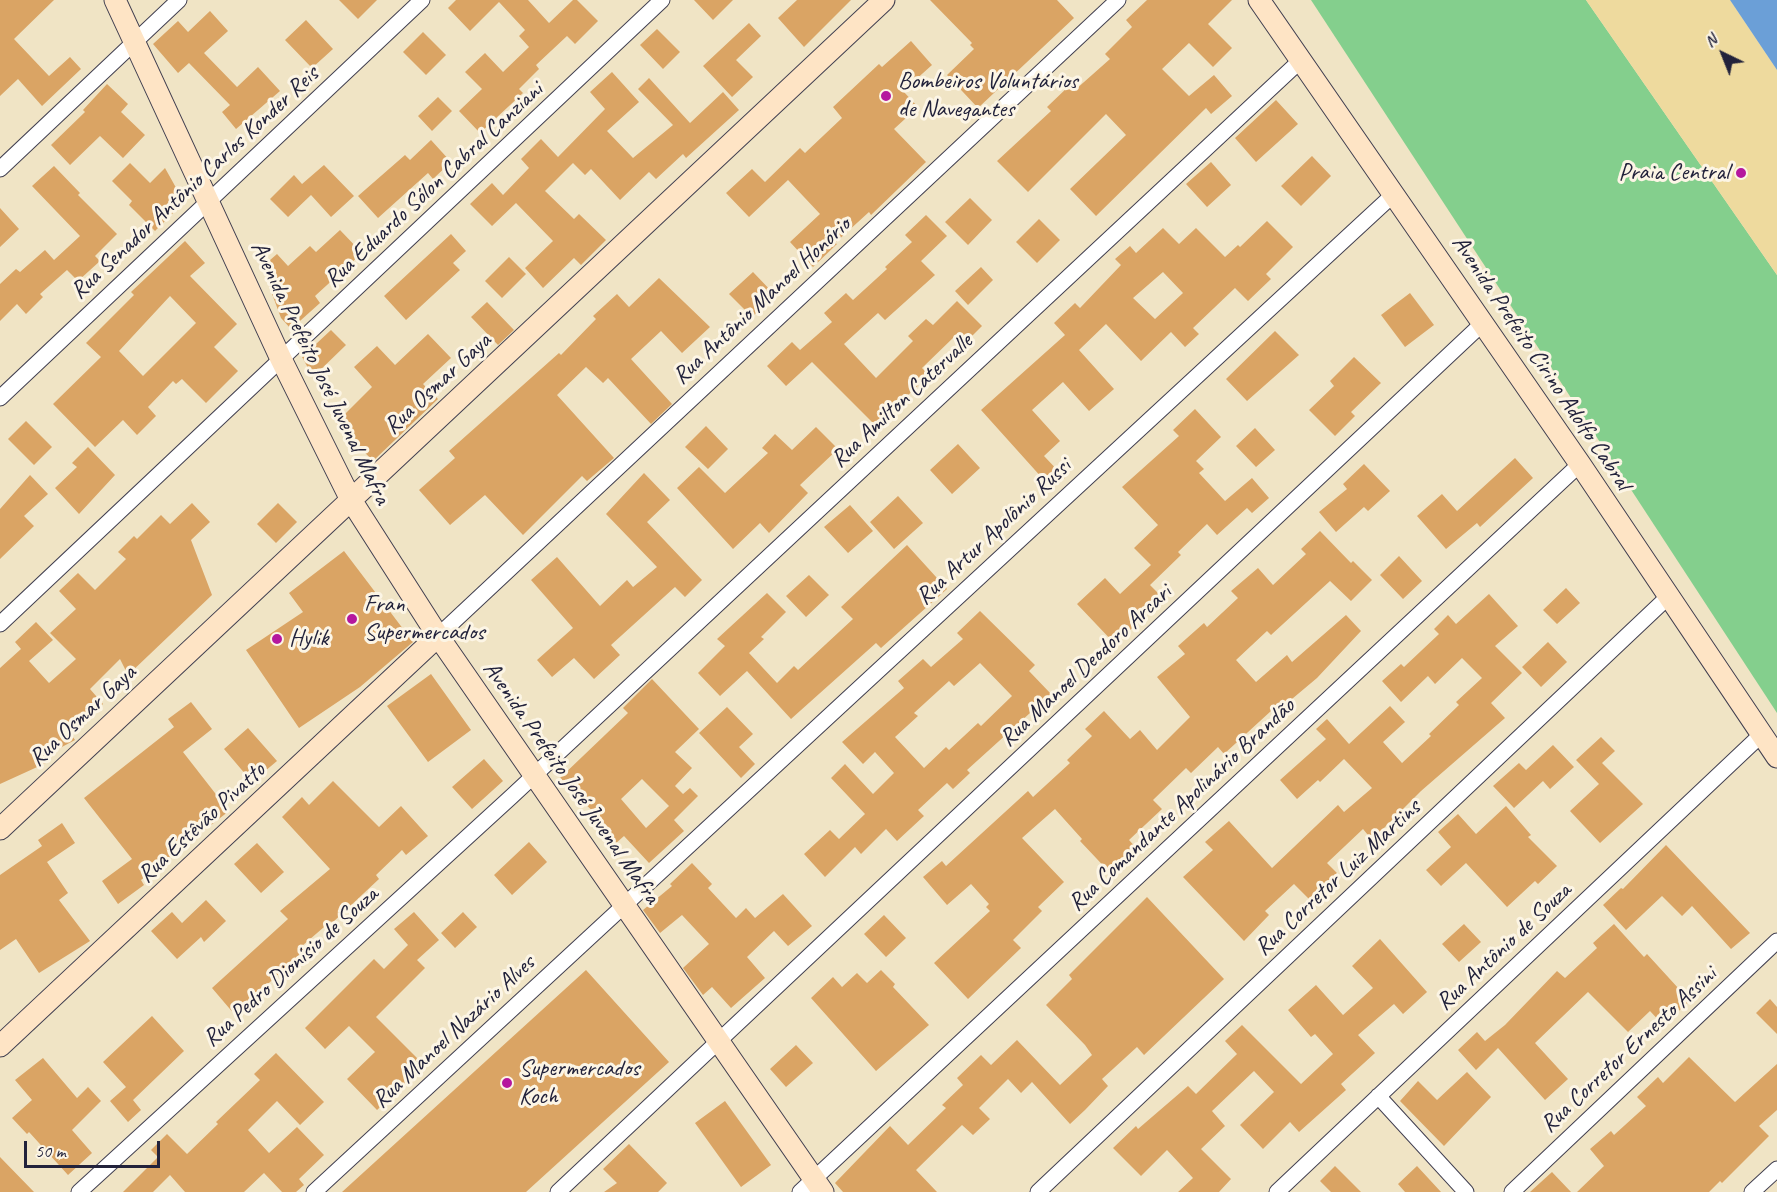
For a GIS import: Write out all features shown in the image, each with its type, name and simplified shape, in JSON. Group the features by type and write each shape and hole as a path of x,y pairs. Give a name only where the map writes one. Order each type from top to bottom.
{"main road":[{"name":"Avenida Prefeito José Juvenal Mafra","path":"115,0 281,359 351,500 438,636 719,1042 812,1188"},
{"name":"Rua Osmar Gaya","path":"0,829 884,0"},
{"name":"Avenida Prefeito Cirino Adolfo Cabral","path":"1259,0 1484,323 1777,757"},
{"name":"Rua Estêvão Pivatto","path":"0,1046 438,636"}],"street":[{"path":"0,169 178,0"},
{"name":"Rua Senador Antônio Carlos Konder Reis","path":"0,398 422,0"},
{"name":"Rua Eduardo Sólon Cabral Canziani","path":"0,624 662,0"},
{"name":"Rua Antônio Manoel Honório","path":"438,636 1118,0"},
{"name":"Rua Amilton Catervalle","path":"534,775 1301,60"},
{"name":"Rua Artur Apolônio Russi","path":"624,904 1394,194"},
{"name":"Rua Manoel Deodoro Arcari","path":"558,1192 1484,323"},
{"name":"Rua Comandante Apolinário Brandão","path":"812,1188 1580,464"},
{"name":"Rua Corretor Luiz Martins","path":"1038,1192 1669,596"},
{"name":"Rua Antônio de Souza","path":"1277,1192 1762,734"},
{"name":"Rua Pedro Dionísio de Souza","path":"79,1192 534,775"},
{"name":"Rua Manoel Nazário Alves","path":"314,1192 624,904"},
{"name":"Rua Corretor Ernesto Assini","path":"1512,1192 1777,941"},
{"path":"1378,1096 1466,1192"},
{"path":"1752,1192 1777,1169"}],"green space":[{"path":"1311,0 1586,0 1777,275 1777,713"}],"sand":[{"name":"Praia Central","path":"1586,0 1730,0 1777,70 1777,275"}],"water":[{"path":"1730,0 1777,0 1777,70"}],"building":[{"path":"0,0 54,0 14,39 49,76 70,57 81,69 42,106 18,79 0,96"},
{"path":"339,0 377,0 358,19"},
{"path":"456,0 528,0 549,23 573,0 577,0 598,21 575,44 567,36 536,65 539,69 519,89 523,93 480,133 459,111 482,89 465,72 485,53 503,72 529,47 519,36 525,30 499,2 470,31 448,8"},
{"path":"694,0 733,0 713,20"},
{"path":"797,0 851,0 804,47 778,18"},
{"path":"930,0 1057,0 1074,18 978,108 947,75 974,49 970,45 972,43"},
{"path":"1147,0 1232,0 1208,24 1232,48 1213,67 1189,43 1162,69 1189,96 1214,75 1232,96 1211,114 1206,108 1096,216 1070,189 1126,135 1106,114 1028,192 997,161 1051,111 1047,107 1070,85 1075,90 1110,59 1105,54 1132,27 1126,20"},
{"path":"210,11 228,31 204,53 237,87 258,67 280,91 236,129 222,112 230,105 189,63 178,73 153,44 178,21 188,32"},
{"path":"306,20 333,49 312,68 285,40"},
{"path":"749,23 761,36 736,60 753,77 732,97 703,66"},
{"path":"657,29 680,52 663,69 640,45"},
{"path":"423,32 446,55 426,75 403,52"},
{"path":"911,41 932,65 903,91 918,107 894,129 926,162 871,215 869,212 835,243 837,244 813,267 790,242 820,214 788,180 749,217 726,193 752,169 765,182 800,148 805,153 842,118 833,107 879,64 882,67"},
{"path":"612,72 639,102 607,131 633,158 673,125 638,89 649,78 690,123 723,92 739,110 686,158 683,154 656,179 649,172 620,200 591,169 585,175 573,163 545,191 574,219 579,214 606,240 581,265 574,258 543,288 525,268 553,241 516,203 492,226 470,204 492,183 503,195 529,168 521,159 541,139 558,157 605,109 590,92"},
{"path":"107,84 128,104 121,112 145,135 123,158 100,136 70,165 51,145 85,112 83,110"},
{"path":"438,97 452,111 432,131 418,116"},
{"path":"1276,100 1298,124 1256,162 1235,138"},
{"path":"431,140 451,162 433,179 428,173 378,218 358,196 405,155 410,160"},
{"path":"1312,156 1331,176 1301,206 1281,186"},
{"path":"1211,162 1231,185 1207,207 1186,184"},
{"path":"130,163 150,183 165,168 184,202 155,231 129,205 132,201 112,181"},
{"path":"324,165 354,196 331,217 311,195 288,217 270,199 294,175 302,184"},
{"path":"54,166 80,193 78,195 117,234 95,256 100,261 78,281 67,270 40,294 43,297 26,314 17,304 0,321 0,284 16,269 20,272 45,250 54,260 80,236 32,186"},
{"path":"970,198 992,220 968,245 945,222"},
{"path":"0,208 19,229 0,247"},
{"path":"926,215 947,236 921,261 935,275 885,320 878,313 844,344 876,378 913,341 908,336 926,319 933,325 957,301 982,326 962,346 954,337 922,368 929,375 876,426 812,362 786,386 767,366 792,342 800,350 832,322 824,313 846,293 853,300 887,269 885,267 912,242 905,235"},
{"path":"1039,219 1060,240 1037,263 1016,242"},
{"path":"1267,221 1293,247 1266,274 1271,279 1248,301 1235,288 1193,328 1199,334 1185,347 1171,332 1141,361 1106,324 1079,350 1114,389 1089,411 1063,382 1032,410 1060,441 1044,456 1065,478 1052,489 981,410 1065,335 1054,323 1075,303 1080,308 1121,265 1115,259 1130,246 1136,253 1163,228 1179,244 1196,228 1225,257 1238,245 1240,247","holes":["1163,272 1183,293 1155,319 1133,298"]},
{"path":"340,230 362,253 315,296 320,303 291,329 281,318 262,267 277,254 288,266 310,246 316,252"},
{"path":"451,234 466,251 453,263 460,270 406,320 384,296"},
{"path":"185,241 205,263 190,276 237,324 214,347 238,371 206,403 182,379 176,384 173,381 148,407 156,416 137,435 123,420 95,447 53,404 101,357 86,343 134,295 131,292","holes":["170,296 196,323 143,376 119,351"]},
{"path":"509,257 526,274 502,298 485,281"},
{"path":"981,267 993,280 968,305 955,291"},
{"path":"753,272 775,295 752,317 729,294"},
{"path":"659,278 710,327 682,353 661,331 631,359 672,404 651,424 608,378 603,383 586,367 557,395 614,458 587,481 582,476 523,535 485,495 450,525 419,490 455,458 449,451 559,353 561,355 596,319 593,316 617,294 629,307"},
{"path":"1410,293 1434,325 1405,347 1381,315"},
{"path":"487,302 514,330 498,345 471,317"},
{"path":"331,330 346,345 313,377 302,357"},
{"path":"1275,331 1299,355 1247,401 1226,379"},
{"path":"428,334 451,358 423,384 438,399 373,461 336,423 372,387 354,367 377,346 395,365"},
{"path":"1354,357 1381,383 1351,412 1355,416 1335,436 1309,410 1334,386 1330,381"},
{"path":"1195,409 1221,437 1196,461 1204,469 1199,473 1225,501 1252,478 1269,498 1252,513 1247,508 1217,535 1207,524 1178,552 1181,555 1150,585 1160,595 1139,614 1143,618 1115,644 1077,604 1105,578 1120,594 1151,565 1134,548 1158,525 1122,487 1179,436 1173,430"},
{"path":"26,421 52,447 34,465 8,439"},
{"path":"706,426 728,449 708,469 685,447"},
{"path":"816,427 838,449 800,485 808,493 769,533 760,523 733,549 677,488 699,467 725,493 768,453 762,448 775,434 792,450"},
{"path":"1255,428 1275,450 1256,467 1236,446"},
{"path":"958,444 980,468 952,494 930,470"},
{"path":"88,447 115,475 79,514 55,488 77,467 72,463"},
{"path":"1515,458 1533,478 1480,527 1477,523 1446,549 1417,516 1442,494 1457,511"},
{"path":"1364,464 1390,491 1368,511 1364,507 1336,532 1319,512 1347,489 1343,484"},
{"path":"644,473 670,500 647,522 702,580 685,597 675,587 611,645 620,655 594,679 574,658 552,677 537,660 573,628 531,580 557,557 600,606 627,580 633,587 657,567 606,514"},
{"path":"30,475 48,494 24,516 34,526 0,559 0,509"},
{"path":"898,496 923,523 894,549 870,522"},
{"path":"192,503 210,522 191,540 212,595 128,675 120,659 90,689 103,704 70,733 75,740 43,757 46,763 0,784 0,668 21,649 15,642 36,622 53,640 29,661 49,683 76,659 50,633 76,609 59,591 78,573 95,590 126,559 118,552 134,536 137,539 161,515 170,524"},
{"path":"278,503 297,522 276,543 257,524"},
{"path":"850,505 873,531 848,553 824,527"},
{"path":"1320,531 1351,563 1353,561 1372,580 1351,601 1330,581 1271,635 1267,631 1236,660 1256,682 1287,655 1292,662 1346,615 1361,631 1317,678 1286,704 1283,700 1224,754 1218,747 1191,773 1186,768 1153,800 1162,809 1129,840 1139,851 1113,876 1080,841 1082,839 1055,809 1022,838 1064,882 1038,907 1042,911 1013,940 1021,948 968,999 934,963 990,911 986,907 989,904 971,884 947,905 923,877 942,861 946,866 1028,791 1033,797 1070,763 1067,760 1092,736 1085,729 1104,711 1130,739 1140,730 1157,750 1190,717 1157,677 1185,654 1178,646 1204,623 1207,627 1238,598 1231,591 1258,568 1273,585 1306,554 1301,549"},
{"path":"907,545 947,589 881,648 876,643 791,719 747,671 720,696 698,673 725,646 717,639 767,593 786,612 761,637 764,639 749,653 777,683 794,666 798,670 853,619 841,607"},
{"path":"344,551 413,642 360,687 299,728 246,650 303,612 289,593"},
{"path":"1399,556 1422,581 1403,599 1380,575"},
{"path":"809,575 829,595 806,617 786,596"},
{"path":"1566,588 1580,603 1557,624 1543,610"},
{"path":"1489,594 1518,626 1495,646 1522,673 1491,703 1505,718 1421,791 1372,840 1363,829 1327,863 1337,873 1309,899 1294,884 1265,911 1269,915 1244,941 1183,877 1213,850 1205,842 1229,821 1272,868 1338,805 1344,812 1372,788 1344,759 1320,782 1318,780 1297,799 1280,780 1326,739 1316,729 1327,719 1349,744 1390,706 1405,722 1383,742 1402,763 1431,736 1429,734 1459,705 1456,702 1482,678 1462,658 1435,684 1428,676 1401,702 1382,681 1401,664 1404,667 1439,634 1434,629 1448,615 1456,624"},
{"path":"980,611 1035,665 1029,671 1051,694 967,770 970,773 953,789 947,783 918,810 924,816 897,841 886,829 861,854 855,847 825,877 804,854 830,830 839,839 865,814 831,778 845,764 873,794 894,773 875,752 863,764 842,742 904,688 898,681 923,659 931,667 963,639 957,633","holes":["980,663 1012,696 981,726 978,723 949,750 946,747 924,768 895,737 918,716 914,713 949,681 954,686"]},
{"path":"1548,642 1567,662 1541,687 1522,667"},
{"path":"431,674 471,730 428,762 387,706"},
{"path":"652,679 699,729 675,752 692,768 675,786 683,794 690,788 698,796 674,820 684,831 649,863 624,836 615,844 603,830 607,826 560,778 628,713 623,708","holes":["642,779 669,806 646,828 621,799"]},
{"path":"191,702 212,729 183,752 229,811 141,880 144,885 118,904 102,881 132,859 84,798 174,727 168,719"},
{"path":"727,707 753,734 739,747 755,764 741,778 699,733"},
{"path":"248,728 277,761 252,782 224,749"},
{"path":"1601,737 1615,751 1602,763 1643,804 1600,843 1570,811 1599,784 1576,760"},
{"path":"1553,745 1574,767 1550,789 1543,781 1514,808 1493,786 1519,763 1526,770"},
{"path":"484,759 503,781 472,809 452,787"},
{"path":"333,781 379,827 401,806 428,836 406,855 402,850 376,875 379,879 332,923 331,921 302,946 305,949 235,1015 212,988 288,919 280,911 330,869 282,817 302,797 309,805"},
{"path":"1506,806 1531,835 1528,837 1557,866 1538,884 1535,881 1507,907 1466,863 1441,886 1426,870 1451,847 1438,832 1458,814 1476,834"},
{"path":"62,823 75,843 47,862 68,893 59,900 90,941 39,973 16,939 0,950 0,875 42,846 38,840"},
{"path":"529,842 547,862 512,895 494,875"},
{"path":"257,843 284,872 261,893 234,864"},
{"path":"1666,845 1750,933 1731,949 1692,906 1682,916 1662,896 1626,930 1603,905 1621,888 1623,889"},
{"path":"692,863 712,884 708,888 736,918 746,908 755,918 783,894 812,926 788,946 774,931 747,957 765,978 731,1008 712,987 703,995 683,968 709,944 682,915 660,933 643,910 672,886 670,884"},
{"path":"1147,897 1224,979 1144,1055 1137,1047 1102,1079 1108,1086 1070,1124 1032,1082 1021,1093 1008,1079 979,1108 990,1119 973,1135 962,1125 916,1170 937,1192 843,1192 835,1183 890,1126 908,1145 946,1108 942,1105 963,1085 957,1078 981,1055 991,1065 1017,1040 1060,1085 1092,1055 1046,1005 1072,979 1069,975"},
{"path":"206,900 226,921 204,942 201,937 177,959 151,931 172,912 182,923"},
{"path":"414,912 439,940 417,960 425,968 376,1017 425,1066 377,1110 347,1079 375,1052 349,1026 325,1049 305,1028 374,959 384,969 408,945 394,929"},
{"path":"463,912 477,927 455,948 441,933"},
{"path":"884,915 906,938 886,957 864,934"},
{"path":"1464,924 1481,942 1459,962 1442,944"},
{"path":"1614,924 1644,957 1647,954 1690,1001 1663,1025 1650,1011 1628,1032 1588,992 1535,1043 1568,1079 1545,1100 1498,1048 1476,1070 1458,1050 1477,1032 1485,1041 1505,1025 1557,971 1565,978 1597,948 1593,943"},
{"path":"1380,939 1427,992 1403,1014 1394,1004 1358,1035 1375,1053 1341,1084 1346,1090 1299,1132 1290,1122 1263,1149 1240,1125 1274,1092 1254,1071 1212,1111 1225,1126 1201,1149 1231,1179 1219,1192 1178,1192 1193,1178 1167,1150 1141,1176 1113,1148 1136,1126 1138,1129 1188,1086 1196,1094 1237,1054 1225,1041 1242,1025 1301,1084 1333,1054 1315,1034 1311,1037 1288,1010 1316,985 1343,1015 1373,988 1352,966"},
{"name":"Supermercados Koch","path":"586,970 669,1062 526,1192 342,1192"},
{"path":"881,970 895,984 893,987 929,1025 876,1071 811,998 833,977 842,987 857,973 867,983"},
{"path":"1770,999 1777,1007 1777,1034 1756,1013"},
{"path":"152,1016 184,1051 133,1100 141,1110 128,1122 110,1101 126,1087 103,1062"},
{"path":"796,1045 813,1063 786,1087 770,1069"},
{"path":"276,1053 324,1102 300,1125 277,1101 248,1130 269,1153 297,1127 324,1155 299,1179 304,1185 296,1192 282,1192 264,1173 244,1192 185,1192 170,1175 153,1192 123,1192 158,1157 151,1150 167,1134 187,1154 218,1124 216,1122 260,1080 254,1074"},
{"path":"1689,1057 1735,1102 1777,1064 1777,1110 1759,1126 1769,1136 1722,1183 1720,1181 1709,1192 1577,1192 1604,1166 1590,1149 1611,1131 1614,1135 1646,1106 1637,1097 1658,1077 1663,1083"},
{"path":"43,1058 77,1098 88,1087 101,1101 72,1130 92,1153 68,1175 29,1132 27,1134 12,1118 32,1100 15,1080"},
{"path":"1467,1072 1491,1097 1444,1146 1400,1101 1418,1081 1437,1100"},
{"path":"725,1101 771,1165 741,1187 695,1123"},
{"path":"629,1144 667,1183 658,1192 604,1192 617,1183 603,1169"},
{"path":"0,1157 34,1192 0,1192"},
{"path":"1335,1166 1361,1192 1331,1192 1320,1181"},
{"path":"1417,1166 1441,1192 1405,1192 1398,1184"},
{"path":"1552,1172 1571,1192 1530,1192"}],"place":[{"name":"Bombeiros Voluntários de Navegantes","path":"886,96"},
{"name":"Praia Central","path":"1741,173"},
{"name":"Fran Supermercados","path":"352,619"},
{"name":"Hylik","path":"277,639"},
{"name":"Supermercados Koch","path":"507,1083"}]}
